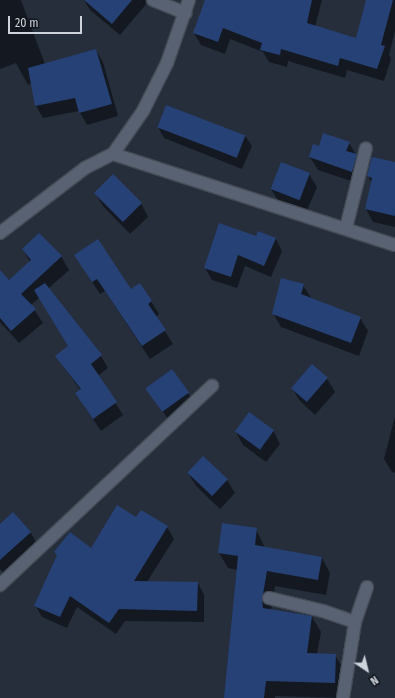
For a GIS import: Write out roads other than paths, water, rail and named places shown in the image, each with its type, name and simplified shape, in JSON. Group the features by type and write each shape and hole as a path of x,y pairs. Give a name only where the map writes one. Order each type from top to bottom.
{"street":[{"path":"153,0 185,13"},
{"path":"0,233 85,168 113,154 143,111 167,63 189,0"},
{"path":"346,228 366,148"},
{"path":"113,154 395,245"},
{"path":"0,584 212,386"},
{"path":"343,698 355,622 367,587"},
{"path":"269,598 323,610 355,622"}]}
